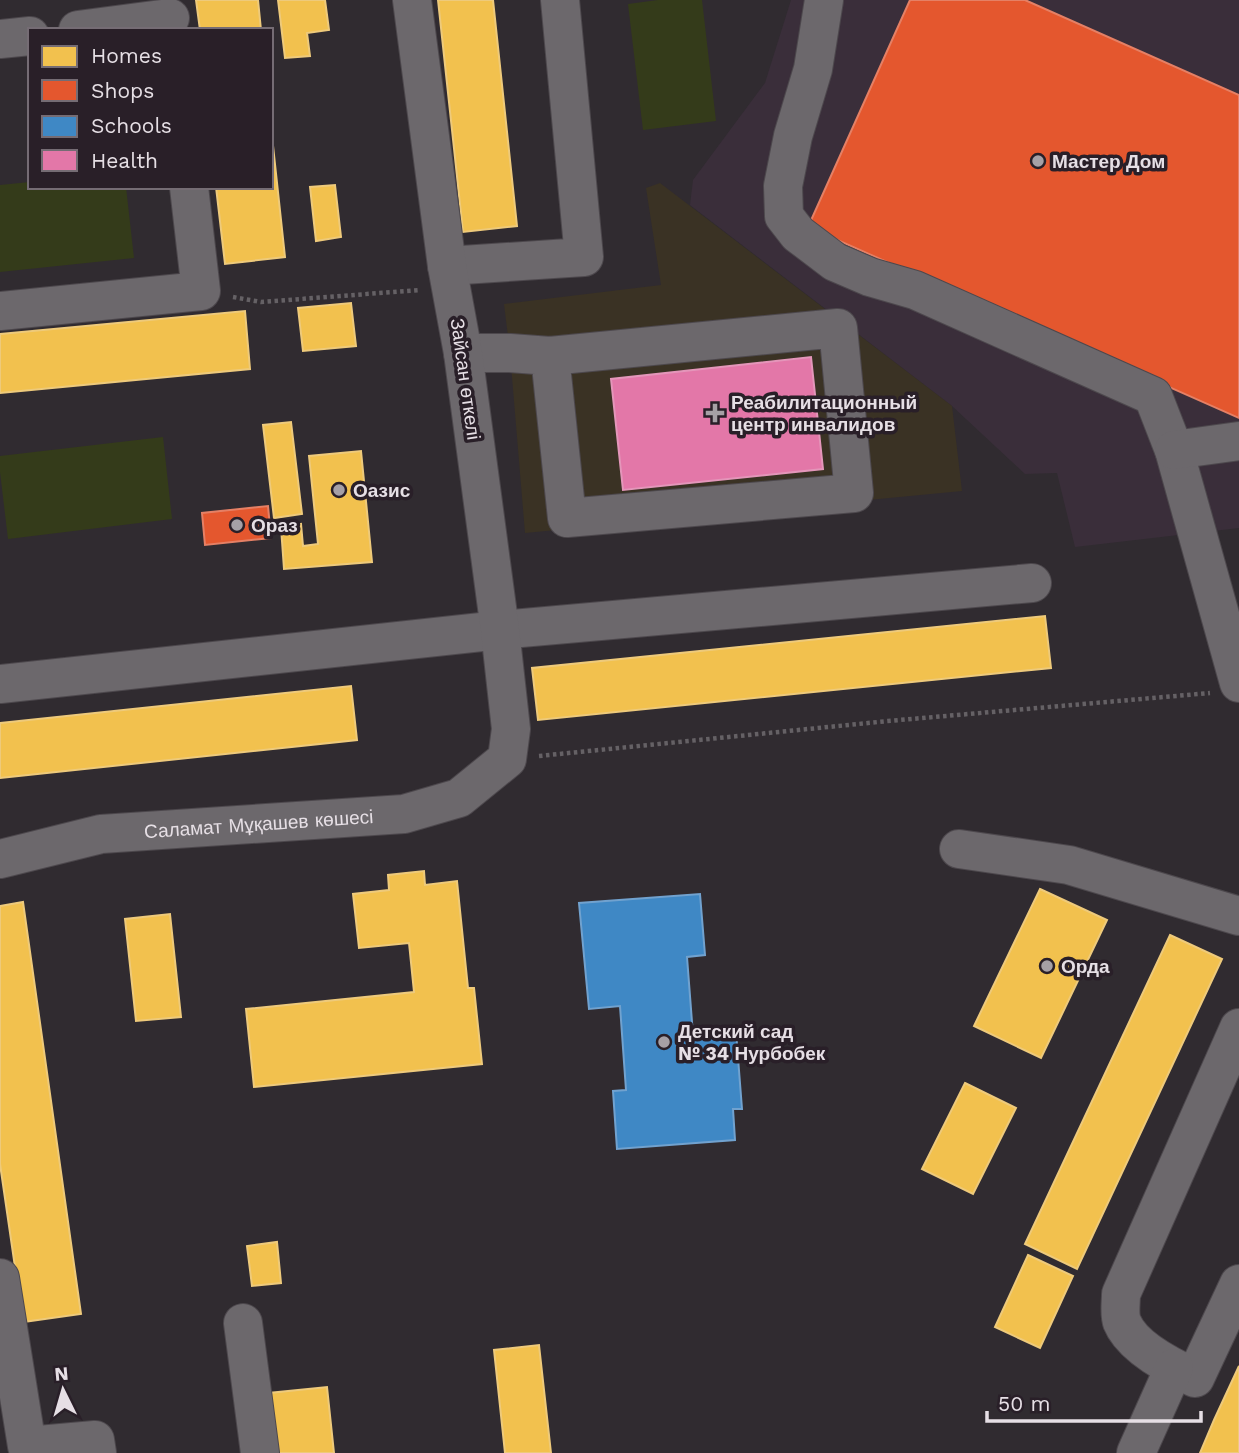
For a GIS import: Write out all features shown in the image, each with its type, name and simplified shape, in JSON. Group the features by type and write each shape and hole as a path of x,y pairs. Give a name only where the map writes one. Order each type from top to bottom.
{"street":[{"name":"Зайсан өткелі","path":"412,0 449,277 464,353 500,630 511,729 507,759"},
{"path":"449,277 584,257 560,0"},
{"path":"824,0 813,69 793,136 783,186 785,216 798,234 835,262 870,277 915,290 1153,396 1174,450 1226,688"},
{"path":"91,28 170,16"},
{"path":"0,39 28,36"},
{"path":"0,311 201,290 190,189"},
{"path":"464,353 550,356 838,328 854,493 567,518 550,356"},
{"path":"1174,450 1239,441"},
{"path":"0,684 500,630 1032,583"},
{"name":"Саламат Мұқашев көшесі","path":"0,859 101,834 404,814 459,798 507,759"},
{"path":"959,849 1069,865 1239,916"},
{"path":"1239,1028 1121,1294 1121,1319 1131,1338 1174,1368 1195,1378 1239,1284"},
{"path":"0,1278 14,1447 95,1440 97,1453"},
{"path":"243,1323 261,1453"},
{"path":"1136,1453 1174,1368"}],"path":[{"path":"201,290 261,302 449,277"},
{"path":"507,759 1226,688"}],"shaded area":[{"path":"791,0 1239,0 1239,528 1075,547 1057,473 1025,474 952,406 690,205 693,180 765,83"},
{"path":"660,183 952,406 962,491 525,533 504,304 661,285 646,188"}],"green space":[{"path":"658,0 702,0 716,121 643,130 628,4"},
{"path":"28,182 28,189 126,189 134,258 0,272 0,185"},
{"path":"163,437 172,519 8,539 0,456"}],"building: Homes":[{"path":"196,0 258,0 261,28 200,28"},
{"path":"278,0 325,0 329,30 307,33 310,56 285,58"},
{"path":"438,0 493,0 517,226 463,232"},
{"path":"273,146 285,257 225,264 216,189 273,189"},
{"path":"335,185 341,237 316,241 310,187"},
{"path":"351,303 356,346 303,351 298,308"},
{"path":"245,311 250,369 0,393 0,334"},
{"path":"291,422 302,514 274,518 263,425"},
{"name":"Оазис","path":"361,451 372,562 284,569 281,527 301,524 303,546 318,544 309,456"},
{"path":"1045,616 1051,668 538,720 532,668"},
{"path":"351,686 357,740 0,778 0,723"},
{"path":"424,871 425,885 457,881 468,988 474,988 482,1064 254,1087 246,1009 414,992 409,943 359,948 353,894 389,890 388,875"},
{"path":"1040,889 1107,920 1041,1058 974,1026"},
{"path":"23,902 81,1314 23,1322 0,1164 0,906"},
{"path":"170,914 181,1017 136,1021 125,919"},
{"path":"1170,935 1222,959 1077,1269 1025,1244"},
{"path":"965,1083 1016,1108 973,1194 922,1169"},
{"path":"277,1242 281,1283 252,1286 247,1246"},
{"path":"1028,1255 1073,1276 1040,1348 995,1327"},
{"path":"539,1345 551,1453 505,1453 494,1350"},
{"path":"1239,1366 1239,1453 1200,1453 1214,1420"},
{"path":"327,1387 334,1453 276,1453 269,1393"}],"building: Shops":[{"name":"Мастер Дом","path":"910,0 1025,0 1239,95 1239,418 808,227"},
{"name":"Ораз","path":"268,506 271,538 205,545 202,513"}],"building: Schools":[{"path":"700,894 705,955 687,957 693,1035 736,1032 742,1109 733,1109 735,1140 617,1149 613,1091 626,1090 620,1006 589,1009 579,903"}],"building: Health":[{"name":"Реабилитационный центр инвалидов","path":"811,357 823,469 623,490 611,379"}],"place":[{"name":"Мастер Дом","path":"1038,161"},
{"name":"Реабилитационный центр инвалидов","path":"715,413"},
{"name":"Оазис","path":"339,490"},
{"name":"Ораз","path":"237,525"},
{"name":"Орда","path":"1047,966"},
{"name":"Детский сад № 34 Нурбобек","path":"664,1042"}]}
